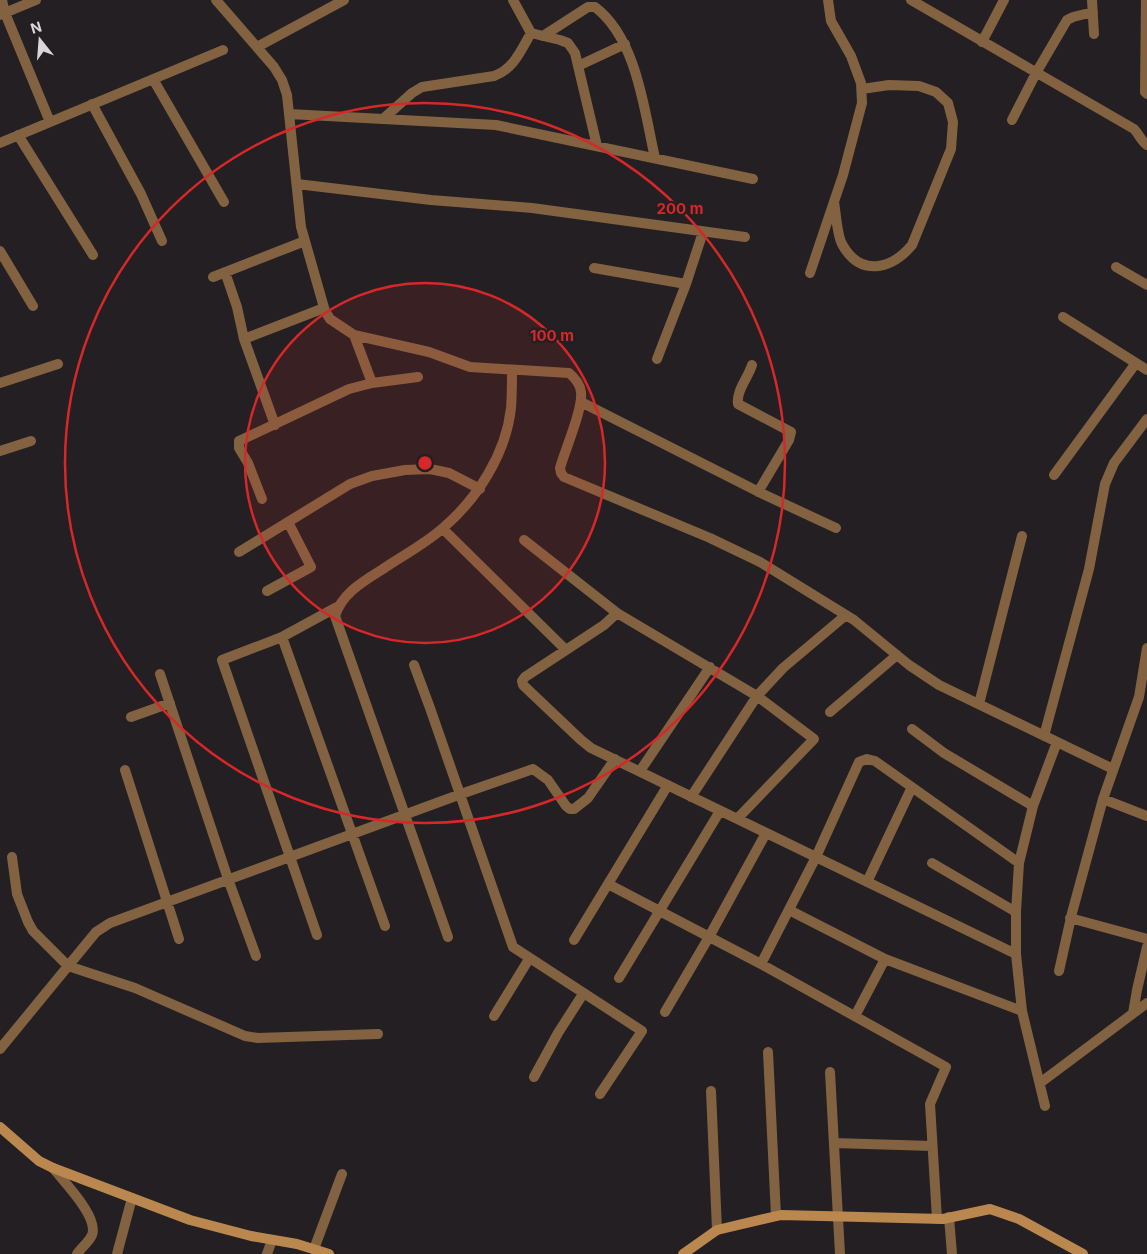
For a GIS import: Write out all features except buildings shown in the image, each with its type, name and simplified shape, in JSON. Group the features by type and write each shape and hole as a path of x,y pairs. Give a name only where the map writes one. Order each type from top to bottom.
{"street":[{"path":"2,0 3,14 50,122"},
{"path":"3,14 36,0"},
{"path":"216,0 274,67 282,80 287,95 302,227 324,308 330,319 354,335 428,352 470,368 568,373 575,378 581,391 581,402 560,468 560,473 564,477 710,538 760,562 846,615 896,655 939,685 1113,769"},
{"path":"257,47 344,0"},
{"path":"513,0 531,33 568,44 575,53 597,146"},
{"path":"810,273 844,175 862,103 861,83 851,56 831,21 828,0"},
{"path":"911,0 1134,129 1147,145"},
{"path":"982,42 1004,0"},
{"path":"1092,0 1094,34"},
{"path":"1146,0 1145,92 1147,94"},
{"path":"543,36 588,7 595,7 606,18 625,44 642,96 655,158"},
{"path":"1012,120 1036,73 1067,20 1093,12"},
{"path":"383,119 412,93 422,87 494,76 504,72 513,64 531,33"},
{"path":"578,66 625,44"},
{"path":"1,140 50,122 222,50"},
{"path":"152,78 224,202"},
{"path":"834,202 842,244 856,262 873,267 887,266 903,256 912,245 951,149 953,122 951,112 948,103 936,92 919,86 906,85 862,89"},
{"path":"92,104 141,194 162,241"},
{"path":"289,114 496,126 753,179"},
{"path":"18,135 94,255"},
{"path":"297,184 431,200 532,208 745,238"},
{"path":"656,359 686,284 704,232"},
{"path":"213,277 305,240"},
{"path":"0,252 33,306"},
{"path":"1116,267 1147,285"},
{"path":"594,268 686,284"},
{"path":"225,272 237,307 244,339 274,424"},
{"path":"244,339 324,308"},
{"path":"1062,318 1147,370"},
{"path":"354,335 372,383"},
{"path":"1054,475 1136,363"},
{"path":"0,383 58,364"},
{"path":"752,365 750,374 737,397 738,404 791,432 789,440 758,492"},
{"path":"448,937 334,616 338,607 353,589 443,529 480,489 495,462 508,422 511,408 512,370"},
{"path":"262,499 248,463 239,448 239,441 349,389 372,383 418,378"},
{"path":"581,402 758,492 836,528"},
{"path":"1044,736 1089,569 1105,484 1114,463 1147,419"},
{"path":"0,451 31,441"},
{"path":"239,552 350,484 372,476 404,470 430,469 449,473 480,489"},
{"path":"267,591 311,567 288,522"},
{"path":"443,529 566,650"},
{"path":"979,704 1022,536"},
{"path":"524,540 616,613 757,696 814,739 737,819"},
{"path":"317,935 222,660 282,637 338,607"},
{"path":"616,613 604,626 525,677 522,681 523,685 581,740 591,748 615,760 1016,954"},
{"path":"691,797 757,696 784,668 846,615"},
{"path":"282,637 385,926"},
{"path":"1059,970 1070,918 1103,799 1143,691 1147,648"},
{"path":"830,712 896,655"},
{"path":"414,665 461,794 512,947 642,1031 600,1094"},
{"path":"640,771 710,667"},
{"path":"160,674 228,880 256,956"},
{"path":"131,717 170,703"},
{"path":"912,729 944,753 1033,806"},
{"path":"1045,1106 1022,1011 1016,954 1016,912 1020,862 1033,806 1057,742"},
{"path":"760,964 816,857 859,762 867,759 875,761 1020,862"},
{"path":"0,1049 102,926 533,769 548,780 566,806 574,810 588,798 615,760"},
{"path":"125,770 179,938"},
{"path":"574,940 668,785"},
{"path":"867,882 912,787"},
{"path":"1103,799 1147,816"},
{"path":"619,978 720,810"},
{"path":"665,1012 766,833"},
{"path":"12,857 19,902 28,922 34,931 68,966 136,988 245,1036 258,1038 378,1034"},
{"path":"932,864 1016,912"},
{"path":"608,884 760,964 946,1067 930,1104 937,1218"},
{"path":"789,910 885,959 1022,1011"},
{"path":"1070,918 1147,939"},
{"path":"1133,1013 1136,990 1147,947"},
{"path":"494,1016 529,959"},
{"path":"855,1016 885,959"},
{"path":"534,1077 558,1033 583,994"},
{"path":"1040,1083 1147,1003"},
{"path":"768,1052 776,1216"},
{"path":"830,1072 840,1254"},
{"path":"710,1091 717,1230"},
{"path":"0,1126 38,1161 53,1168 190,1220 251,1236 297,1244 329,1254"},
{"path":"834,1143 932,1146"},
{"path":"53,1168 86,1210 93,1225 92,1235 77,1254"},
{"path":"314,1249 342,1174"},
{"path":"117,1254 132,1198"},
{"path":"683,1254 717,1230 776,1216 937,1218 990,1209 1020,1219 1083,1254"},
{"path":"950,1217 952,1254"},
{"path":"266,1254 272,1240"}]}
